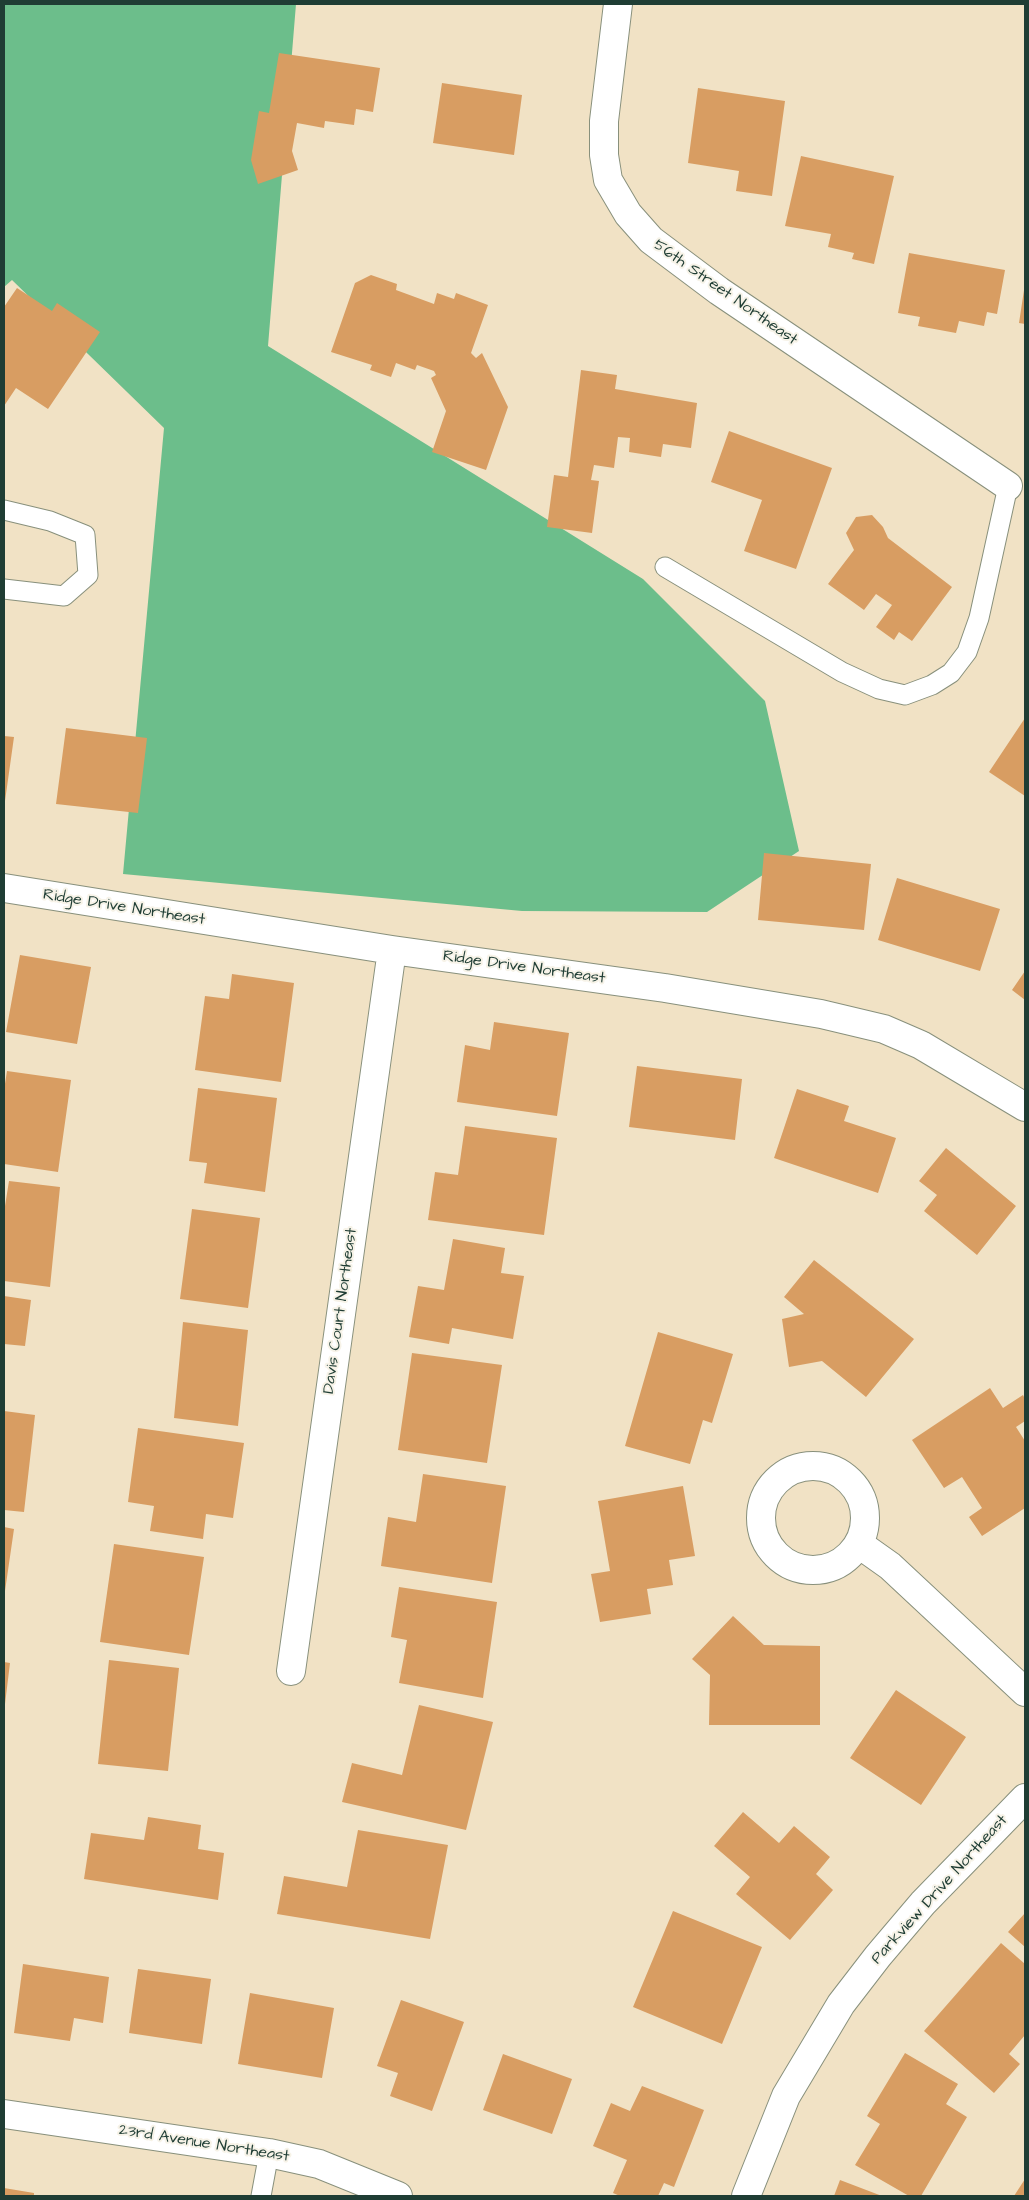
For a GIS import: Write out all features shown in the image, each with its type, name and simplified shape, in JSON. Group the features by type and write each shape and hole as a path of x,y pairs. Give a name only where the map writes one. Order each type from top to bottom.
{"street":[{"name":"56th Street Northeast","path":"618,4 604,121 604,155 608,180 628,214 651,240 719,291 1008,486"},
{"name":"Ridge Drive Northeast","path":"4,888 392,950 665,988 821,1014 884,1029 921,1045 1025,1107"},
{"name":"Davis Court Northeast","path":"290,1671 392,950"},
{"path":"859,1544 890,1566 1025,1692"},
{"name":"Parkview Drive Northeast","path":"746,2196 786,2096 841,2004 878,1956 924,1903 1025,1798"},
{"name":"23rd Avenue Northeast","path":"4,2114 269,2153 319,2164 398,2196"}],"lane":[{"path":"665,567 842,672 879,689 905,695 932,685 951,673 967,652 980,618 1008,486"},
{"path":"4,510 50,521 85,535 88,575 64,596 4,589"},
{"path":"261,2196 269,2153"}],"green space":[{"path":"4,4 296,4 268,346 643,579 765,701 799,851 707,912 522,911 123,874 164,428 12,280 4,287"}],"building":[{"path":"279,53 380,68 373,112 356,109 354,125 325,121 324,128 297,123 292,151 298,170 258,184 251,160 259,111 269,113"},
{"path":"442,83 522,95 514,155 433,143"},
{"path":"698,88 785,101 772,196 736,191 739,171 688,163"},
{"path":"801,156 894,176 874,264 852,259 854,253 828,247 831,234 785,226"},
{"path":"909,253 1005,270 997,314 987,312 984,326 959,321 956,333 918,326 920,317 898,313"},
{"path":"371,275 397,284 396,290 434,304 437,293 454,299 456,293 488,305 471,353 476,358 482,353 508,407 486,470 432,452 446,411 431,378 436,375 434,371 417,365 415,370 396,363 391,377 370,370 372,365 331,352 355,283"},
{"path":"17,288 52,311 57,303 100,332 48,409 16,388 4,406 4,307"},
{"path":"1025,291 1025,324 1019,323"},
{"path":"581,370 617,375 615,389 697,403 691,448 663,444 661,457 629,452 630,438 618,437 614,468 594,465 591,480 599,481 592,533 547,527 554,475 568,477"},
{"path":"729,431 832,468 796,569 744,551 762,500 711,482"},
{"path":"872,515 883,527 888,538 952,587 912,641 899,632 894,640 876,627 892,605 876,594 864,610 828,584 854,550 846,533 856,517"},
{"path":"1025,718 1025,796 989,772"},
{"path":"66,728 147,738 138,813 56,804"},
{"path":"4,736 14,737 5,801 4,801"},
{"path":"764,853 871,864 864,930 758,920"},
{"path":"897,878 1000,909 980,971 878,940"},
{"path":"20,955 91,967 77,1044 6,1032"},
{"path":"1025,971 1025,1000 1012,990"},
{"path":"232,974 294,983 281,1082 195,1070 205,996 229,999"},
{"path":"494,1022 569,1033 557,1116 457,1102 465,1045 490,1050"},
{"path":"637,1066 742,1079 735,1140 629,1127"},
{"path":"7,1071 71,1080 58,1172 4,1164 4,1090"},
{"path":"198,1088 277,1098 265,1192 204,1183 207,1163 189,1161"},
{"path":"797,1089 849,1106 844,1121 896,1138 878,1193 774,1158"},
{"path":"465,1126 557,1138 544,1235 428,1220 435,1172 458,1175"},
{"path":"946,1148 1016,1206 977,1255 924,1211 937,1195 919,1181"},
{"path":"9,1181 60,1187 50,1287 4,1281 4,1205"},
{"path":"192,1209 260,1218 248,1308 180,1299"},
{"path":"453,1239 505,1248 501,1273 524,1276 513,1339 452,1328 449,1344 409,1337 418,1286 444,1290"},
{"path":"814,1260 914,1339 866,1397 822,1361 789,1367 782,1319 804,1314 784,1297"},
{"path":"4,1296 31,1300 25,1346 4,1344"},
{"path":"183,1322 248,1330 238,1426 174,1418"},
{"path":"658,1332 733,1354 712,1423 703,1420 690,1464 625,1446"},
{"path":"412,1353 502,1365 487,1463 398,1450"},
{"path":"990,1388 1003,1408 1023,1395 1025,1399 1025,1421 1016,1427 1025,1441 1025,1508 982,1536 969,1517 982,1508 962,1477 944,1488 912,1440"},
{"path":"4,1411 35,1415 24,1512 4,1510"},
{"path":"138,1428 244,1443 233,1518 206,1514 203,1539 150,1531 154,1506 128,1502"},
{"path":"423,1474 506,1486 492,1583 381,1566 388,1517 416,1522"},
{"path":"683,1486 695,1556 669,1560 673,1585 647,1589 651,1614 600,1622 591,1574 610,1571 598,1501"},
{"path":"4,1527 14,1529 5,1591 4,1591"},
{"path":"114,1544 204,1557 189,1655 100,1642"},
{"path":"399,1587 497,1602 483,1698 399,1683 407,1640 391,1637"},
{"path":"733,1616 764,1645 820,1646 820,1725 709,1725 710,1675 692,1659"},
{"path":"109,1660 179,1668 168,1771 98,1764"},
{"path":"4,1662 10,1663 5,1704 4,1704"},
{"path":"896,1690 966,1737 921,1805 850,1758"},
{"path":"419,1705 493,1722 466,1830 342,1802 352,1763 402,1775"},
{"path":"743,1812 779,1843 794,1826 830,1857 816,1874 833,1890 790,1940 736,1894 750,1877 714,1846"},
{"path":"148,1817 201,1825 198,1849 224,1853 218,1900 84,1879 91,1833 144,1840"},
{"path":"358,1830 448,1845 430,1939 277,1914 284,1876 347,1887"},
{"path":"673,1911 762,1947 722,2044 633,2007"},
{"path":"1025,1913 1025,1947 1008,1932"},
{"path":"1001,1943 1025,1964 1025,2035 1009,2054 1020,2064 994,2093 924,2031"},
{"path":"23,1964 109,1977 103,2023 74,2018 70,2041 14,2033"},
{"path":"138,1969 211,1979 202,2044 129,2033"},
{"path":"250,1993 334,2008 322,2078 238,2064"},
{"path":"401,2000 464,2022 432,2111 390,2096 398,2073 377,2066"},
{"path":"905,2053 958,2084 946,2104 967,2117 921,2196 909,2196 855,2165 880,2124 867,2116"},
{"path":"503,2054 572,2079 552,2134 483,2110"},
{"path":"642,2086 704,2110 674,2187 664,2183 658,2196 620,2196 613,2193 627,2160 593,2146 611,2103 630,2111"},
{"path":"1025,2179 1025,2196 1014,2196"},
{"path":"840,2180 882,2196 834,2196"},
{"path":"4,2188 34,2193 34,2196 4,2196"}]}
